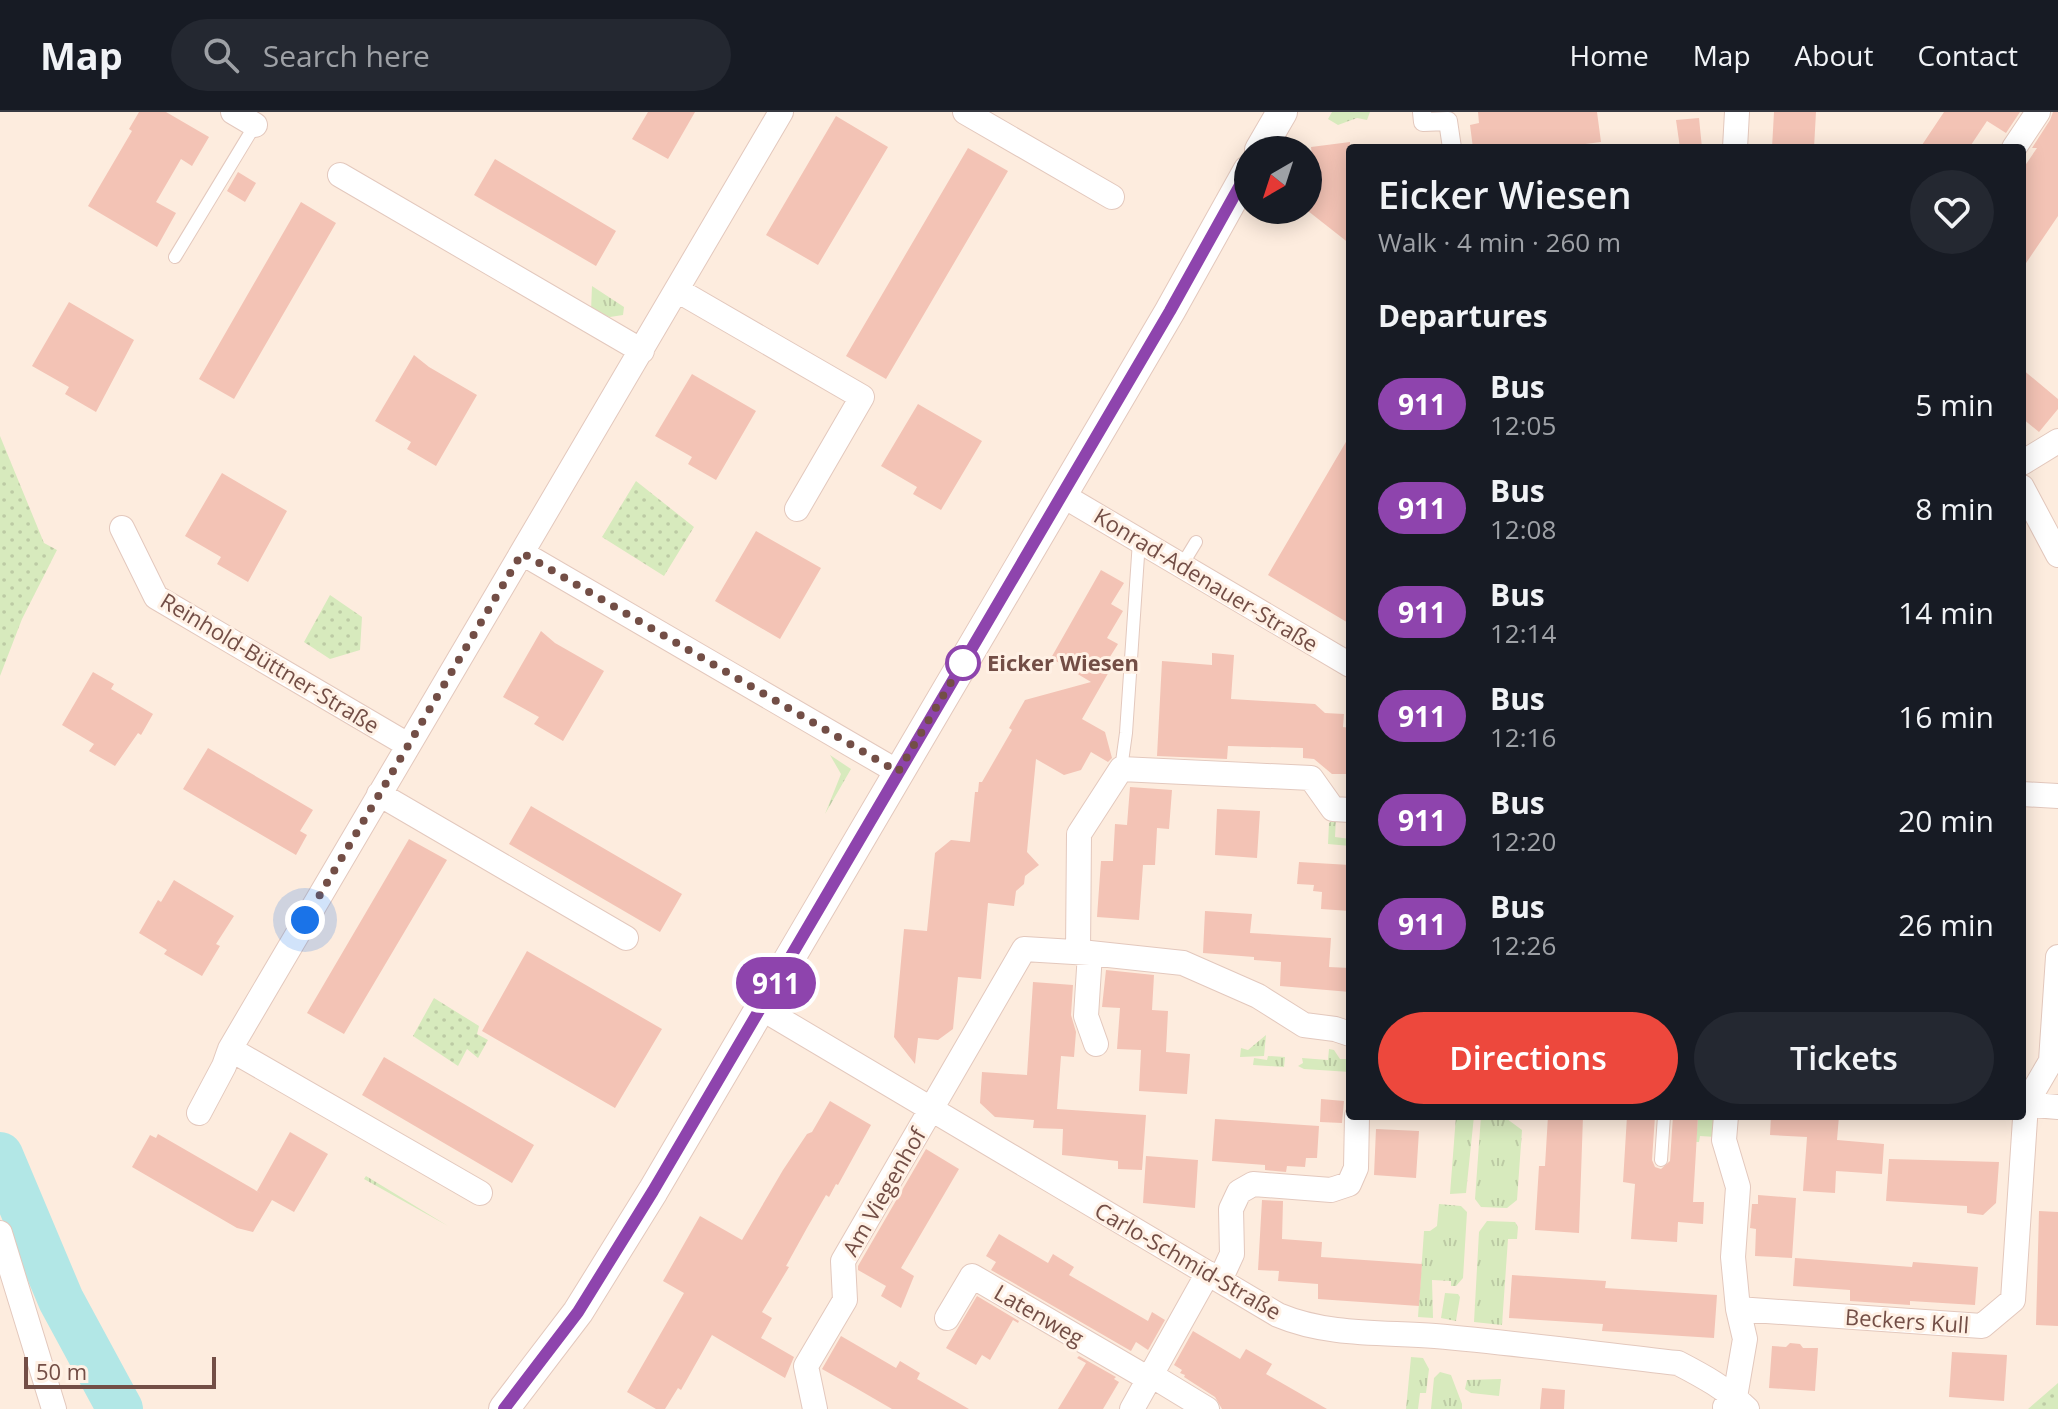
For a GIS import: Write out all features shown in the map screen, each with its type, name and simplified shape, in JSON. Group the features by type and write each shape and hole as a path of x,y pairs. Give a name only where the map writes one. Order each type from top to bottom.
{"street":[{"path":"233,112 255,125"},
{"path":"199,1113 230,1049 781,112"},
{"path":"965,112 1112,197"},
{"path":"1268,136 1282,112"},
{"path":"1422,112 1423,122 1448,121 1451,144"},
{"path":"1735,144 1737,112"},
{"path":"2017,144 2038,112"},
{"path":"340,175 642,351"},
{"path":"504,1409 586,1300 761,1008 1234,196"},
{"path":"677,290 862,397 797,509"},
{"path":"2026,461 2058,441"},
{"name":"Konrad-Adenauer-Straße","path":"1062,495 1346,663"},
{"path":"2026,495 2058,555"},
{"name":"Reinhold-Büttner-Straße","path":"122,528 156,597 408,745"},
{"path":"522,553 898,772"},
{"path":"1096,1044 1086,1016 1079,834 1121,769 1311,778 1333,809 1346,810"},
{"path":"379,794 626,938"},
{"path":"2026,794 2058,796"},
{"name":"Am Viegenhof","path":"815,1409 806,1366 845,1300 843,1261 1024,949 1084,952"},
{"path":"1084,952 1183,963 1258,996 1304,1025 1346,1033"},
{"path":"2026,1101 2051,1061 2058,957"},
{"name":"Carlo-Schmid-Straße","path":"761,1008 1278,1315 1319,1329 1435,1336 1678,1363 1735,1405"},
{"path":"230,1049 480,1193"},
{"path":"2026,1104 2058,1107"},
{"path":"1132,1409 1214,1277 1232,1254 1231,1209 1239,1192 1253,1184 1331,1190 1349,1184 1356,1168 1357,1120"},
{"path":"1726,1120 1724,1140 1738,1187 1733,1257 1738,1309 1745,1339 1735,1405"},
{"name":"Beckers Kull","path":"1738,1309 1982,1326 2013,1300 2023,1120"},
{"path":"0,1233 54,1409"},
{"name":"Latenweg","path":"947,1318 972,1276 1150,1377"},
{"path":"1150,1377 1207,1409"}],"lane":[{"path":"175,257 255,125"},
{"path":"1121,769 1139,540"},
{"path":"1182,565 1196,542"},
{"path":"1661,1160 1664,1120"}],"green space":[{"path":"1332,112 1370,112 1367,120 1357,118 1338,125 1328,119"},
{"path":"592,286 624,307 623,315 610,317 591,311"},
{"path":"0,436 44,543 57,550 22,619 0,676"},
{"path":"636,481 694,527 664,576 602,537"},
{"path":"330,595 362,617 360,650 330,659 304,642"},
{"path":"830,755 851,769 825,814 841,774"},
{"path":"1336,818 1335,837 1346,838 1346,846 1328,844 1329,823"},
{"path":"434,998 479,1026 477,1034 488,1040 478,1058 467,1049 458,1066 413,1036"},
{"path":"1266,1035 1264,1056 1240,1057 1241,1048 1248,1050"},
{"path":"1329,1049 1334,1050 1340,1059 1346,1059 1346,1072 1298,1066 1303,1063 1302,1058 1328,1060"},
{"path":"1268,1056 1285,1057 1284,1067 1253,1065 1254,1058 1267,1060"},
{"path":"1456,1120 1474,1120 1466,1193 1450,1194"},
{"path":"1481,1120 1508,1120 1522,1130 1517,1200 1507,1208 1481,1207 1475,1199"},
{"path":"1698,1120 1717,1120 1716,1137 1700,1136 1699,1142 1696,1142"},
{"path":"366,1176 448,1226 364,1179"},
{"path":"1439,1204 1461,1206 1467,1212 1463,1278 1456,1286 1451,1286 1451,1281 1432,1280 1433,1318 1418,1317 1424,1231 1437,1226"},
{"path":"1487,1221 1515,1222 1518,1227 1517,1239 1508,1239 1502,1325 1474,1322 1479,1232"},
{"path":"1445,1293 1460,1297 1456,1321 1441,1318"},
{"path":"1411,1357 1423,1358 1429,1369 1426,1393 1420,1393 1418,1409 1406,1409"},
{"path":"1440,1372 1451,1375 1462,1409 1431,1409 1434,1378"},
{"path":"1501,1379 1499,1396 1471,1393 1465,1389 1467,1380"},
{"path":"2058,1383 2058,1409 2028,1409"}],"building":[{"path":"139,112 166,112 209,137 192,166 181,159 156,202 176,213 157,247 88,206 132,131 129,129"},
{"path":"648,112 695,112 668,159 632,139"},
{"path":"1478,112 1597,112 1601,142 1472,144 1470,125 1479,123"},
{"path":"1774,112 1816,112 1814,144 1772,144"},
{"path":"1944,112 2020,112 2006,133 1987,121 1972,144 1923,144"},
{"path":"2053,112 2058,112 2058,216 2026,263 2026,164 2037,148 2032,148"},
{"path":"836,116 888,147 818,265 766,235"},
{"path":"1699,118 1702,144 1679,144 1676,120"},
{"path":"1350,142 1346,144 1346,241 1322,222 1322,146"},
{"path":"968,148 1008,171 886,379 846,356"},
{"path":"495,159 616,231 596,266 474,195"},
{"path":"238,172 256,183 245,202 227,191"},
{"path":"301,202 336,223 234,399 199,379"},
{"path":"69,302 134,340 96,412 65,394 69,387 32,366"},
{"path":"414,355 477,395 436,466 407,449 411,442 375,421"},
{"path":"2026,372 2058,399 2058,409 2039,432 2026,421"},
{"path":"692,374 756,411 716,480 688,464 692,457 655,436"},
{"path":"918,404 982,441 941,510 913,494 917,487 881,466"},
{"path":"1346,442 1346,622 1268,575"},
{"path":"222,473 287,511 248,582 217,564 221,557 185,536"},
{"path":"756,531 821,568 780,639 715,601"},
{"path":"1101,570 1124,583 1111,604 1123,611 1107,638 1118,644 1108,660 1114,663 1082,719 1105,732 1112,758 1108,762 1091,752 1081,770 1064,775 1036,759 1027,852 1039,865 1025,876 1024,884 1016,891 1014,906 988,903 981,979 958,977 953,1029 938,1040 918,1038 915,1064 894,1037 904,929 927,931 935,853 951,840 970,842 975,792 978,792 979,782 982,782 1012,730 1009,728 1025,700 1091,682 1051,658"},
{"path":"541,631 555,643 604,671 563,741 534,724 539,717 503,697"},
{"path":"1212,653 1234,655 1231,699 1315,704 1325,713 1344,714 1346,774 1332,774 1314,759 1303,758 1303,748 1228,746 1227,759 1157,756 1162,661 1212,665"},
{"path":"93,672 114,684 111,689 153,714 141,735 138,733 115,766 89,751 94,744 62,725"},
{"path":"208,748 313,810 300,831 307,835 296,855 183,789"},
{"path":"1130,787 1172,790 1169,829 1157,828 1155,865 1143,865 1139,920 1097,917 1101,861 1113,861 1115,824 1127,825"},
{"path":"531,806 682,894 660,932 509,844"},
{"path":"1217,809 1260,811 1257,858 1215,855"},
{"path":"409,839 447,860 344,1034 307,1013"},
{"path":"1299,862 1346,865 1346,911 1321,909 1322,892 1313,891 1314,885 1297,884"},
{"path":"174,880 234,916 216,944 220,946 202,976 164,954 167,950 139,933"},
{"path":"1205,911 1252,914 1250,933 1331,938 1329,967 1346,968 1346,992 1280,986 1281,962 1203,953"},
{"path":"527,951 662,1029 615,1108 482,1031"},
{"path":"1106,970 1154,975 1152,1010 1168,1011 1166,1052 1190,1054 1187,1094 1139,1091 1141,1050 1117,1049 1120,1008 1102,1007"},
{"path":"1033,982 1073,985 1071,1015 1076,1032 1074,1057 1061,1056 1057,1109 1146,1115 1142,1170 1118,1169 1118,1161 1062,1155 1063,1129 1033,1128 1034,1120 995,1117 980,1103 982,1072 1027,1075"},
{"path":"384,1057 534,1145 512,1183 362,1095"},
{"path":"1321,1099 1344,1101 1342,1123 1320,1122"},
{"path":"830,1101 871,1125 838,1185 829,1197 826,1195 762,1312 772,1318 761,1338 794,1357 785,1378 712,1335 681,1390 678,1388 665,1409 656,1409 627,1392 684,1293 663,1281 700,1216 742,1240 783,1170 807,1134 812,1132"},
{"path":"1215,1119 1319,1126 1317,1158 1306,1158 1305,1167 1287,1166 1286,1172 1265,1170 1265,1165 1212,1161"},
{"path":"1548,1120 1583,1120 1579,1233 1535,1230 1539,1166 1545,1166"},
{"path":"1627,1120 1655,1120 1652,1160 1655,1167 1661,1169 1670,1161 1673,1120 1698,1120 1693,1202 1704,1202 1703,1224 1678,1222 1677,1242 1631,1239 1635,1184 1623,1182"},
{"path":"1771,1120 1839,1120 1837,1140 1884,1144 1882,1174 1836,1171 1835,1193 1803,1191 1807,1137 1770,1135"},
{"path":"1376,1129 1419,1131 1416,1178 1374,1175"},
{"path":"290,1132 328,1154 294,1212 272,1200 253,1232 237,1228 132,1167 150,1135 156,1138 158,1134 262,1194 257,1191"},
{"path":"926,1149 959,1169 901,1268 914,1276 901,1308 881,1296 886,1286 858,1270 858,1266"},
{"path":"1146,1156 1198,1160 1195,1208 1143,1203"},
{"path":"1889,1159 1999,1162 1996,1203 1983,1215 1967,1213 1967,1206 1886,1201"},
{"path":"1758,1195 1796,1198 1792,1258 1755,1256 1756,1229 1750,1228 1752,1204 1758,1204"},
{"path":"1262,1200 1283,1201 1282,1239 1322,1242 1321,1257 1422,1264 1419,1306 1318,1299 1318,1284 1278,1281 1279,1271 1258,1270"},
{"path":"2039,1211 2058,1212 2058,1326 2036,1325"},
{"path":"999,1234 1048,1263 1053,1254 1074,1267 1069,1275 1148,1321 1152,1312 1165,1320 1148,1350 1136,1342 1131,1351 991,1270 996,1262 986,1256"},
{"path":"1795,1258 1912,1267 1913,1262 1978,1267 1975,1305 1850,1301 1850,1290 1793,1286"},
{"path":"1512,1275 1606,1281 1605,1288 1717,1295 1714,1338 1602,1331 1603,1324 1509,1318"},
{"path":"977,1296 1019,1321 1013,1320 990,1360 982,1355 976,1365 946,1348"},
{"path":"1193,1331 1240,1359 1246,1349 1272,1364 1266,1374 1327,1409 1222,1409 1215,1397 1184,1377 1180,1373 1182,1370 1174,1365"},
{"path":"841,1336 896,1368 900,1361 920,1373 917,1379 969,1409 892,1409 822,1369"},
{"path":"1790,1343 1800,1344 1803,1348 1818,1348 1815,1391 1769,1388 1772,1346 1786,1347"},
{"path":"1952,1352 2007,1355 2004,1401 1949,1397"},
{"path":"1079,1356 1116,1377 1114,1379 1119,1382 1103,1409 1058,1409 1086,1363 1077,1358"},
{"path":"1542,1388 1565,1390 1564,1409 1540,1409"}],"waterway":[{"path":"0,1155 61,1300 120,1409"}],"bus line":[{"name":"911","path":"504,1409 578,1312 653,1191 1170,311 1234,196"}],"place":[{"name":"Eicker Wiesen","path":"963,663"}],"route":[{"path":"305,920 522,553 898,772 966,657 963,663"}]}
